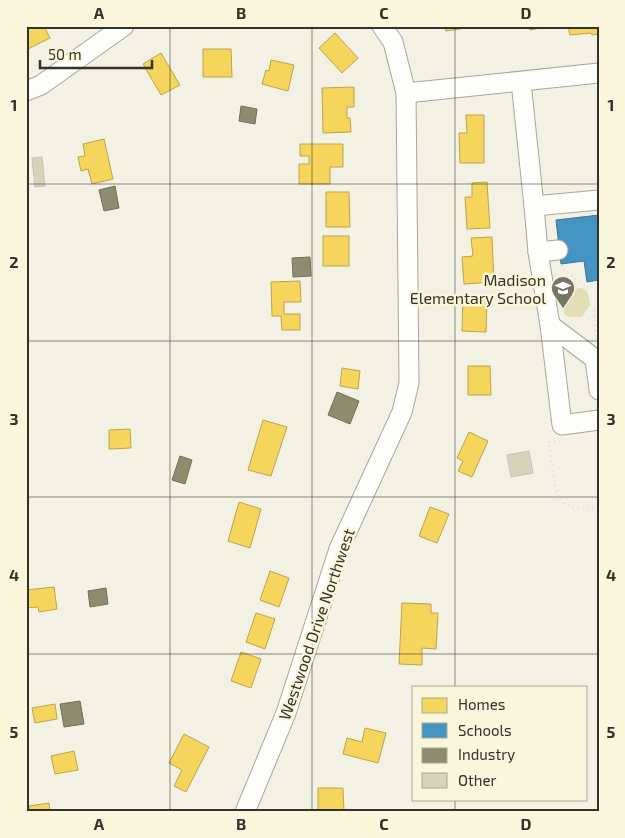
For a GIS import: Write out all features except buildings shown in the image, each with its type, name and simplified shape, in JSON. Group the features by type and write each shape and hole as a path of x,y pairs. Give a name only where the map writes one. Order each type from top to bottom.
{"street":[{"path":"26,91 41,85 124,26"},
{"name":"Westwood Drive Northwest","path":"245,812 286,713 339,549 398,420 409,383 406,94 393,42 382,26"},
{"path":"406,94 599,73"},
{"path":"521,82 534,206 550,250 550,325 562,425 599,420"},
{"path":"534,206 599,200"},
{"path":"550,325 595,359 599,390"}],"path":[{"path":"550,250 564,270 588,288"},
{"path":"594,310 596,343"},
{"path":"557,441 549,442 557,493 561,502 576,508 599,509"}],"shaded area":[{"path":"582,288 588,293 590,305 582,317 570,317 564,314 563,298 565,289"}],"place":[{"name":"Madison Elementary School","path":"563,309"}]}
